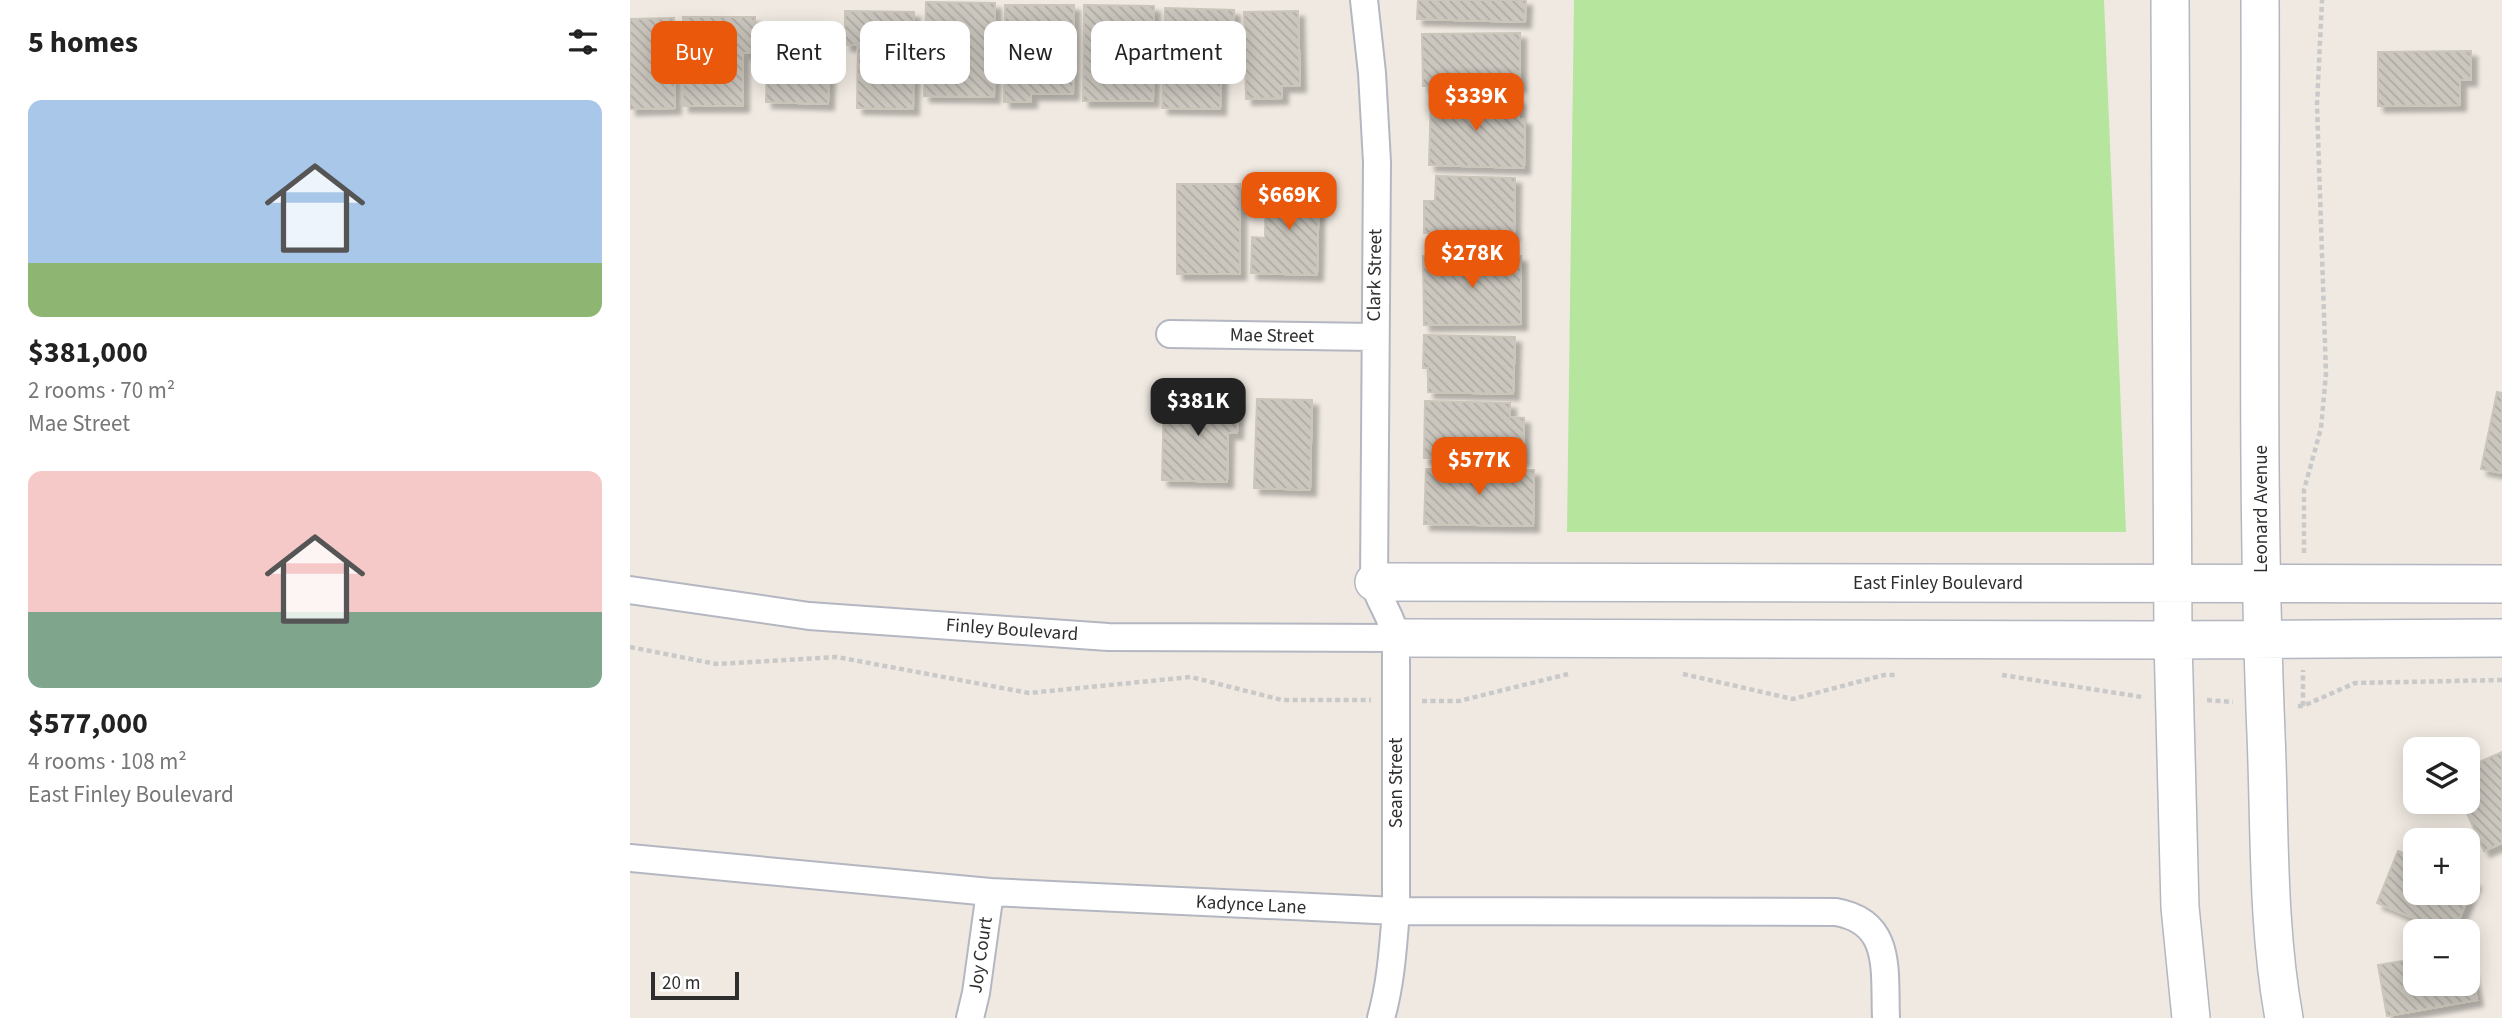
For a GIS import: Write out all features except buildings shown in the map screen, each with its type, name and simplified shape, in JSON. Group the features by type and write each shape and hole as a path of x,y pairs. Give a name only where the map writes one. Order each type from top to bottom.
{"street":[{"name":"Clark Street","path":"1364,0 1372,73 1377,162 1374,566"},
{"path":"2170,0 2173,640 2180,907 2191,1018"},
{"name":"Leonard Avenue","path":"2260,0 2262,639 2273,909 2284,1018"},
{"name":"Mae Street","path":"1170,334 1374,337"},
{"name":"East Finley Boulevard","path":"1374,566 2173,583 2502,584"},
{"name":"Sean Street","path":"1374,566 1396,638 1396,911 1393,951 1381,1018"},
{"name":"Finley Boulevard","path":"630,590 809,616 1108,637 1396,638"},
{"path":"1396,638 2502,638"},
{"name":"Kadynce Lane","path":"630,859 990,892 1396,911 1836,912 1855,916 1870,926 1879,941 1883,957 1886,1018"},
{"name":"Joy Court","path":"970,1018 990,892"}],"path":[{"path":"2303,583 2304,490 2321,428 2326,374 2317,105 2322,0"},
{"path":"2302,706 2303,638"},
{"path":"2355,683 2502,680"}],"green space":[{"path":"1574,0 2104,0 2126,532 1567,532"}]}
